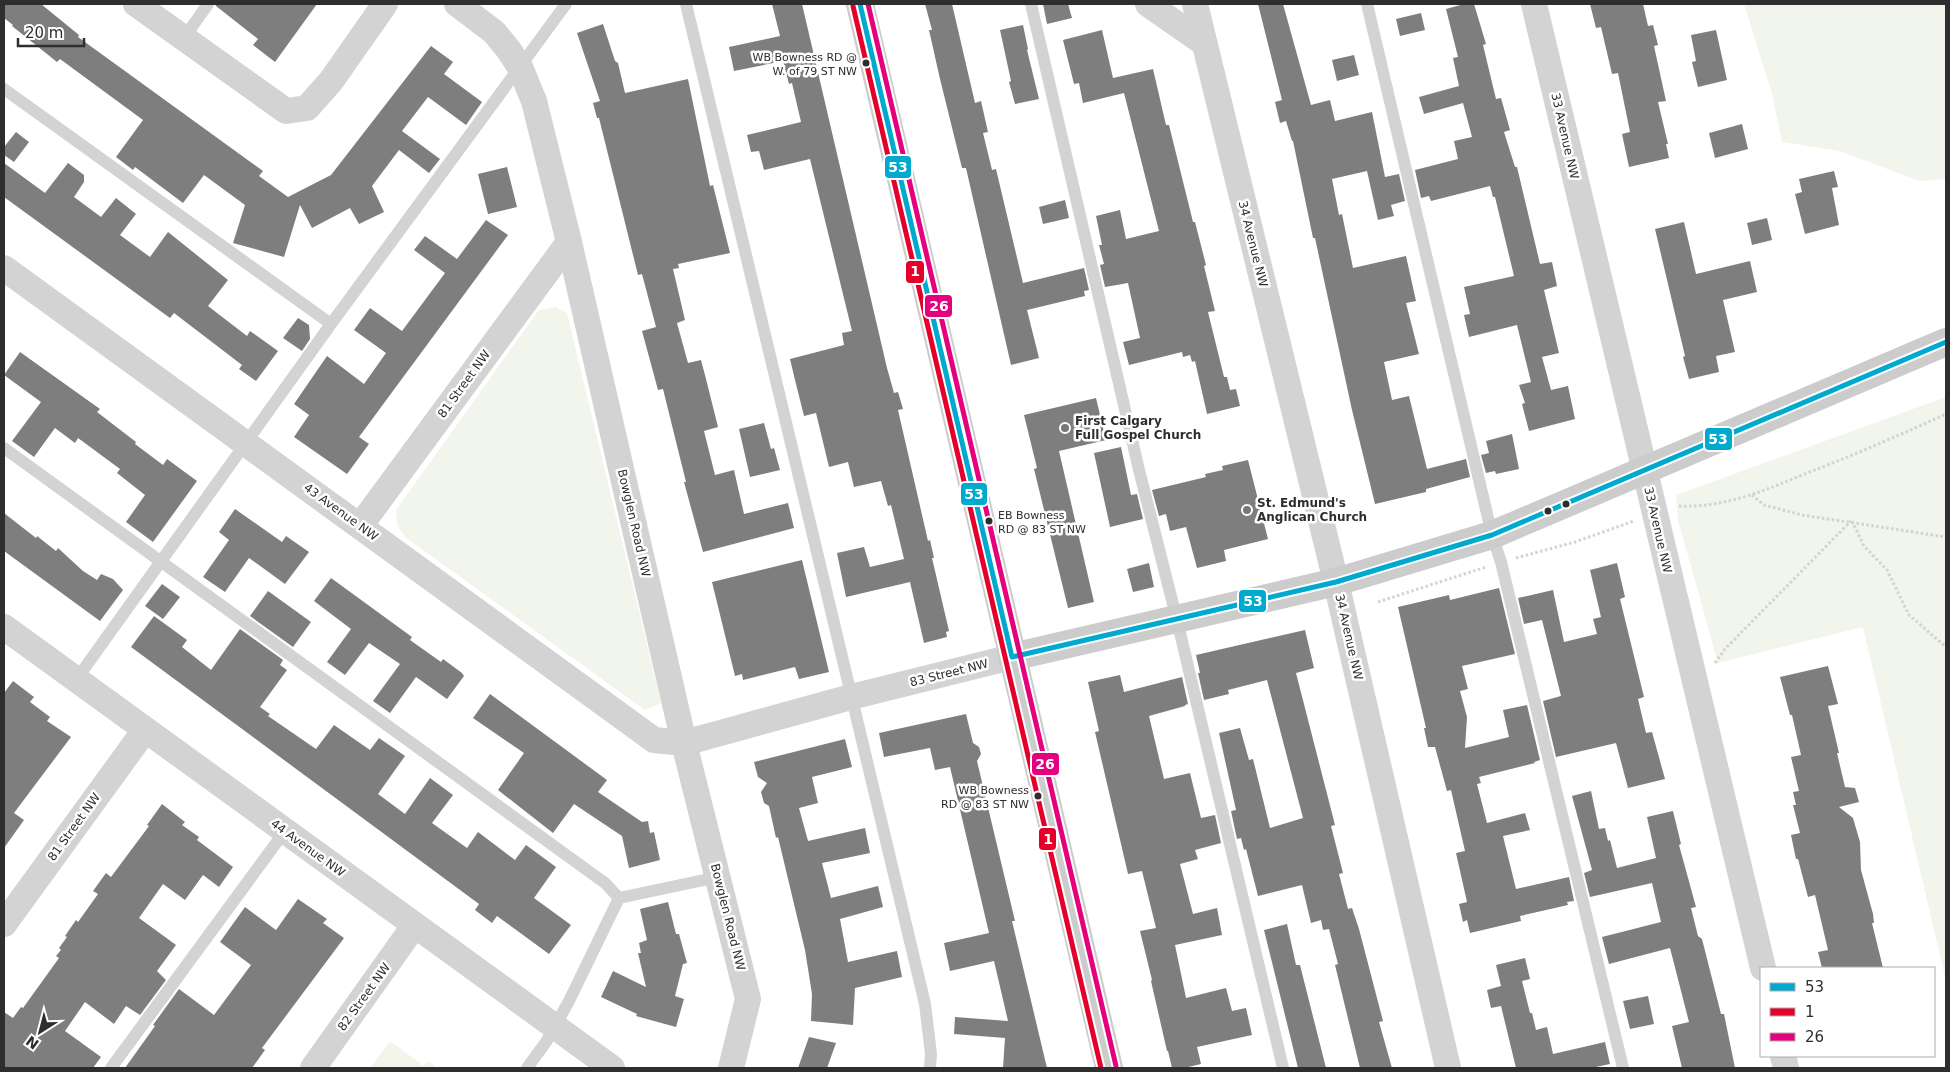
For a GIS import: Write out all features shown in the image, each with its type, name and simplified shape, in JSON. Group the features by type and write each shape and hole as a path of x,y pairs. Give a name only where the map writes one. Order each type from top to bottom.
{"street":[{"path":"136,4 286,111 308,108 330,81 385,4"},
{"name":"Bowglen Road NW","path":"457,4 494,32 508,49 520,67 534,101 569,242 684,743 748,999 732,1068"},
{"path":"860,4 1108,1068"},
{"path":"1148,4 1204,43"},
{"name":"34 Avenue NW","path":"1195,4 1336,582 1448,1068"},
{"name":"33 Avenue NW","path":"1534,4 1763,967"},
{"name":"81 Street NW","path":"360,526 569,242"},
{"name":"43 Avenue NW","path":"4,268 654,740 684,743"},
{"name":"83 Street NW","path":"684,743 851,697 1012,657 1336,582 1492,535 1946,342"},
{"name":"44 Avenue NW","path":"6,634 76,680 612,1068"},
{"name":"81 Street NW","path":"4,924 145,730"},
{"name":"82 Street NW","path":"313,1068 414,926"}],"lane":[{"path":"184,38 208,4"},
{"path":"76,680 331,324 566,4"},
{"path":"686,4 925,1004 931,1054 930,1068"},
{"path":"1031,4 1139,470 1178,620 1282,1068"},
{"path":"1367,4 1492,535 1501,562 1623,1068"},
{"path":"4,89 331,324"},
{"path":"4,448 605,883 619,898"},
{"path":"111,1068 285,831"},
{"path":"619,898 718,878"},
{"path":"527,1068 546,1042 569,1001 619,898"}],"path":[{"path":"1679,506 1714,505 1752,495 1854,455 1946,414"},
{"path":"1752,495 1764,505 1802,515 1946,537"},
{"path":"1692,672 1714,665 1737,636 1851,521"},
{"path":"1851,521 1864,546 1888,570 1909,614 1946,647"}],"shaded area":[{"path":"1744,4 1946,4 1946,179 1919,181 1840,151 1782,142 1772,94"},
{"path":"556,307 567,313 661,703 645,710 405,537 397,525 396,510 539,310"},
{"path":"1946,397 1946,981 1863,627 1718,663 1678,520 1676,495"},
{"path":"390,1041 424,1066 428,1061 438,1068 371,1067"}],"building":[{"path":"4,4 41,4 79,35 78,37 263,171 259,176 288,197 331,175 431,46 453,62 444,74 482,102 466,125 428,97 402,131 440,159 429,173 399,150 372,186 384,212 359,224 350,208 312,228 300,205 284,257 233,243 245,205 204,175 183,203 135,167 133,170 116,157 143,120 60,59 57,62 12,26 4,18"},
{"path":"216,4 317,4 275,62 253,45 258,39 216,6"},
{"path":"772,4 802,4 887,368 894,393 898,392 903,409 898,410 928,541 930,540 934,558 932,558 949,631 946,632 947,637 924,643 910,582 846,597 837,553 864,547 870,567 904,559 891,505 888,506 881,481 854,487 848,462 829,467 816,413 804,416 790,359 844,345 842,333 852,331 810,159 764,170 759,151 751,152 747,135 801,122 792,83 789,84 783,61 734,71 729,47 780,36"},
{"path":"925,4 952,4 975,103 981,101 988,132 983,133 992,170 996,169 1023,283 1084,268 1089,290 1084,291 1085,296 1027,310 1039,358 1011,365 966,168 962,168 940,79 929,30 932,30"},
{"path":"1043,4 1068,4 1072,18 1047,24"},
{"path":"1258,4 1283,4 1311,105 1330,100 1335,121 1372,112 1385,177 1399,174 1405,201 1391,205 1394,216 1378,220 1367,171 1332,179 1339,215 1342,214 1353,268 1406,256 1416,301 1406,303 1419,354 1384,362 1392,400 1409,396 1427,469 1466,459 1470,477 1426,489 1426,492 1375,504 1352,410 1315,238 1313,238 1293,141 1286,121 1280,123 1275,102 1282,100"},
{"path":"1464,4 1474,4 1486,44 1483,45 1496,99 1501,98 1510,130 1504,132 1515,167 1517,167 1540,264 1552,262 1557,286 1544,290 1559,353 1542,357 1551,390 1568,386 1575,419 1529,431 1522,404 1525,403 1519,385 1531,382 1517,325 1469,337 1464,315 1470,314 1464,287 1514,276 1495,197 1493,197 1490,186 1431,201 1429,196 1421,198 1415,170 1458,159 1454,141 1472,137 1463,103 1424,114 1419,97 1459,86 1453,58 1458,57 1446,9"},
{"path":"1590,4 1643,4 1648,26 1653,25 1658,45 1654,46 1666,101 1658,102 1668,144 1666,144 1669,158 1629,167 1622,134 1630,132 1618,73 1612,74 1601,27 1596,28"},
{"path":"1421,13 1425,30 1400,36 1396,19"},
{"path":"603,24 615,61 618,63 625,93 688,79 710,186 713,185 730,253 678,264 679,268 673,269 685,320 677,323 688,363 701,360 718,427 704,431 715,475 734,470 744,514 788,503 794,528 703,552 684,482 686,482 663,389 658,390 642,331 656,327 642,274 638,275 599,118 597,118 593,103 600,101 577,33"},
{"path":"1023,25 1039,99 1015,104 1009,82 1011,81 1000,30"},
{"path":"1102,30 1113,78 1153,69 1166,125 1169,125 1193,222 1195,222 1206,265 1204,266 1215,311 1208,312 1224,377 1227,377 1230,390 1236,389 1240,406 1207,414 1195,361 1192,362 1190,355 1183,357 1182,352 1129,365 1123,342 1140,338 1128,283 1105,287 1100,265 1104,264 1099,245 1102,245 1096,216 1120,210 1126,239 1159,231 1124,93 1083,103 1079,83 1074,84 1063,40"},
{"path":"1716,30 1727,80 1698,87 1692,62 1696,61 1691,35"},
{"path":"1354,55 1359,75 1337,81 1332,60"},
{"path":"1742,124 1748,149 1715,158 1709,133"},
{"path":"16,132 29,142 14,162 4,155 4,147"},
{"path":"4,163 45,193 68,163 84,175 84,182 74,197 101,217 116,198 136,214 120,235 150,257 168,232 228,280 208,306 247,336 250,331 278,351 256,381 239,369 242,365 174,313 170,318 4,197"},
{"path":"507,167 517,207 488,214 478,174"},
{"path":"1834,171 1838,187 1832,188 1839,225 1805,234 1795,194 1802,192 1799,179"},
{"path":"1065,200 1069,218 1043,224 1039,207"},
{"path":"1767,218 1772,240 1752,245 1747,223"},
{"path":"486,220 508,235 359,437 369,444 347,474 294,437 309,415 294,404 327,356 364,384 386,353 354,330 370,308 402,331 445,273 414,250 425,236 457,259"},
{"path":"1684,222 1696,274 1750,261 1757,292 1723,300 1735,352 1716,356 1719,372 1689,379 1655,229"},
{"path":"298,318 309,325 310,339 302,351 283,338"},
{"path":"20,352 100,409 97,412 163,465 167,459 197,481 153,542 126,522 145,495 117,473 120,469 78,438 75,443 55,428 34,457 12,441 41,402 4,375"},
{"path":"1096,398 1106,440 1059,451 1094,602 1068,608 1034,469 1037,468 1024,415"},
{"path":"764,423 771,449 774,448 780,470 750,477 739,429"},
{"path":"1512,434 1519,469 1496,474 1495,471 1486,473 1481,455 1489,453 1486,441"},
{"path":"1121,447 1131,495 1137,494 1143,519 1110,527 1094,453"},
{"path":"1248,460 1268,539 1224,550 1226,561 1197,568 1186,527 1170,531 1166,514 1159,516 1152,490 1206,477 1205,474 1223,470 1222,466"},
{"path":"235,509 282,542 286,536 309,552 285,584 249,558 225,592 203,577 229,540 219,532"},
{"path":"4,513 56,551 58,548 83,571 97,580 101,574 113,579 123,590 100,621 4,551"},
{"path":"802,560 829,672 799,679 795,667 743,680 742,674 735,676 712,582"},
{"path":"1149,563 1154,587 1133,592 1127,569"},
{"path":"1617,563 1625,597 1620,599 1644,697 1638,699 1646,733 1652,732 1665,779 1628,788 1616,743 1556,757 1543,701 1561,696 1542,620 1524,624 1518,598 1553,590 1564,642 1597,634 1593,619 1601,617 1590,570"},
{"path":"331,578 412,637 410,640 441,662 443,659 462,673 464,676 447,699 416,677 390,713 373,701 400,664 369,643 345,675 327,662 351,629 314,601"},
{"path":"162,584 180,597 163,619 145,606"},
{"path":"1499,588 1515,654 1462,666 1468,689 1460,691 1467,717 1465,748 1509,737 1503,710 1527,705 1540,760 1535,763 1479,777 1481,783 1477,784 1487,823 1525,813 1530,830 1503,836 1516,889 1569,877 1574,901 1567,902 1568,905 1520,916 1521,921 1470,933 1467,920 1463,922 1459,904 1467,902 1456,853 1465,851 1451,790 1447,791 1435,747 1428,747 1424,728 1426,728 1398,607 1449,595 1450,600"},
{"path":"268,591 311,622 293,647 250,616"},
{"path":"154,616 187,640 182,647 211,670 240,629 283,660 280,665 287,670 260,707 270,714 268,716 316,749 334,725 370,750 379,738 405,756 378,794 405,814 430,778 453,795 432,823 467,848 478,832 515,860 526,845 556,867 534,898 571,925 549,954 497,916 492,923 475,910 479,904 131,647"},
{"path":"1305,630 1314,668 1296,673 1335,825 1331,826 1343,873 1339,874 1348,909 1352,908 1359,929 1383,1021 1379,1022 1392,1068 1360,1068 1335,965 1338,964 1329,929 1323,930 1321,920 1311,923 1302,885 1258,896 1246,849 1244,850 1241,838 1237,839 1231,811 1236,810 1219,733 1240,728 1249,760 1253,759 1270,828 1303,818 1267,680 1228,690 1229,694 1204,700 1198,673 1200,673 1196,655"},
{"path":"1828,666 1838,704 1828,706 1839,753 1837,753 1845,787 1855,788 1859,802 1839,807 1853,818 1860,842 1861,870 1873,914 1874,923 1872,923 1883,967 1822,967 1818,952 1828,950 1815,895 1808,897 1798,859 1796,859 1791,835 1800,833 1793,805 1796,805 1793,792 1799,791 1791,757 1801,755 1792,715 1790,715 1780,677"},
{"path":"1120,675 1124,692 1182,677 1188,704 1149,716 1164,779 1190,773 1201,818 1215,815 1221,843 1195,850 1198,859 1180,864 1193,914 1217,908 1222,935 1175,945 1186,998 1226,988 1232,1011 1246,1008 1252,1035 1197,1047 1201,1064 1184,1068 1172,1068 1167,1051 1140,931 1156,928 1142,871 1128,874 1095,732 1099,731 1088,682"},
{"path":"13,681 34,697 30,702 50,717 47,721 71,737 14,813 24,820 4,848 4,693"},
{"path":"490,694 607,780 598,792 642,822 648,821 650,833 654,832 660,860 629,868 622,836 574,804 553,833 498,790 524,753 473,718"},
{"path":"966,714 973,743 979,747 981,754 977,761 1047,1068 1003,1068 1005,1038 954,1034 955,1017 1008,1021 994,961 950,971 944,943 989,933 950,767 935,770 930,748 884,757 879,733"},
{"path":"845,739 852,767 812,777 818,803 799,808 808,841 865,828 870,853 822,863 831,898 878,886 883,907 840,919 848,962 897,951 902,977 855,988 853,1025 811,1021 812,994 805,950 778,837 776,838 769,806 764,803 761,792 767,783 758,777 754,762"},
{"path":"1591,791 1599,829 1605,828 1617,868 1656,858 1647,817 1673,811 1681,844 1679,845 1696,907 1691,908 1698,936 1702,939 1721,1014 1724,1014 1735,1068 1682,1068 1672,1026 1689,1022 1670,948 1609,964 1602,937 1661,922 1652,883 1590,897 1584,873 1592,870 1572,796"},
{"path":"162,804 185,822 182,825 199,837 197,840 233,867 219,887 203,875 185,900 163,884 139,918 176,945 157,971 166,980 140,1015 126,1006 114,1024 85,1002 65,1031 101,1057 93,1068 4,1068 4,1012 13,1018 21,1007 23,1008 59,958 56,956 67,937 65,936 76,920 78,922 98,894 93,891 106,873 111,877 149,826 147,825"},
{"path":"298,899 327,919 323,923 344,938 262,1048 265,1050 252,1068 125,1068 179,989 214,1015 251,965 220,942 245,907 276,930"},
{"path":"668,902 676,934 679,934 687,963 683,964 675,996 684,999 676,1027 636,1016 637,1014 601,997 613,971 646,987 638,953 641,953 639,943 647,940 640,909"},
{"path":"1287,924 1296,965 1300,965 1326,1068 1298,1068 1264,930"},
{"path":"1525,958 1530,979 1522,981 1530,1013 1532,1013 1536,1030 1547,1027 1553,1054 1605,1042 1610,1064 1591,1068 1516,1068 1501,1006 1491,1008 1487,990 1501,986 1496,965"},
{"path":"1648,996 1654,1024 1630,1029 1623,1001"},
{"path":"809,1037 836,1043 827,1068 798,1068"}],"transit line":[{"name":"53","path":"860,4 1012,657"},
{"name":"26","path":"868,4 1116,1066"},
{"name":"1","path":"853,6 1101,1068"},
{"name":"53","path":"1012,657 1336,582 1492,535 1946,342"}],"place":[{"name":"WB Bowness RD @ W. of 79 ST NW","path":"866,63"},
{"name":"First Calgary Full Gospel Church","path":"1065,428"},
{"name":"St. Edmund's Anglican Church","path":"1247,510"},
{"name":"EB Bowness RD @ 83 ST NW","path":"989,521"},
{"name":"WB Bowness RD @ 83 ST NW","path":"1038,796"}]}
